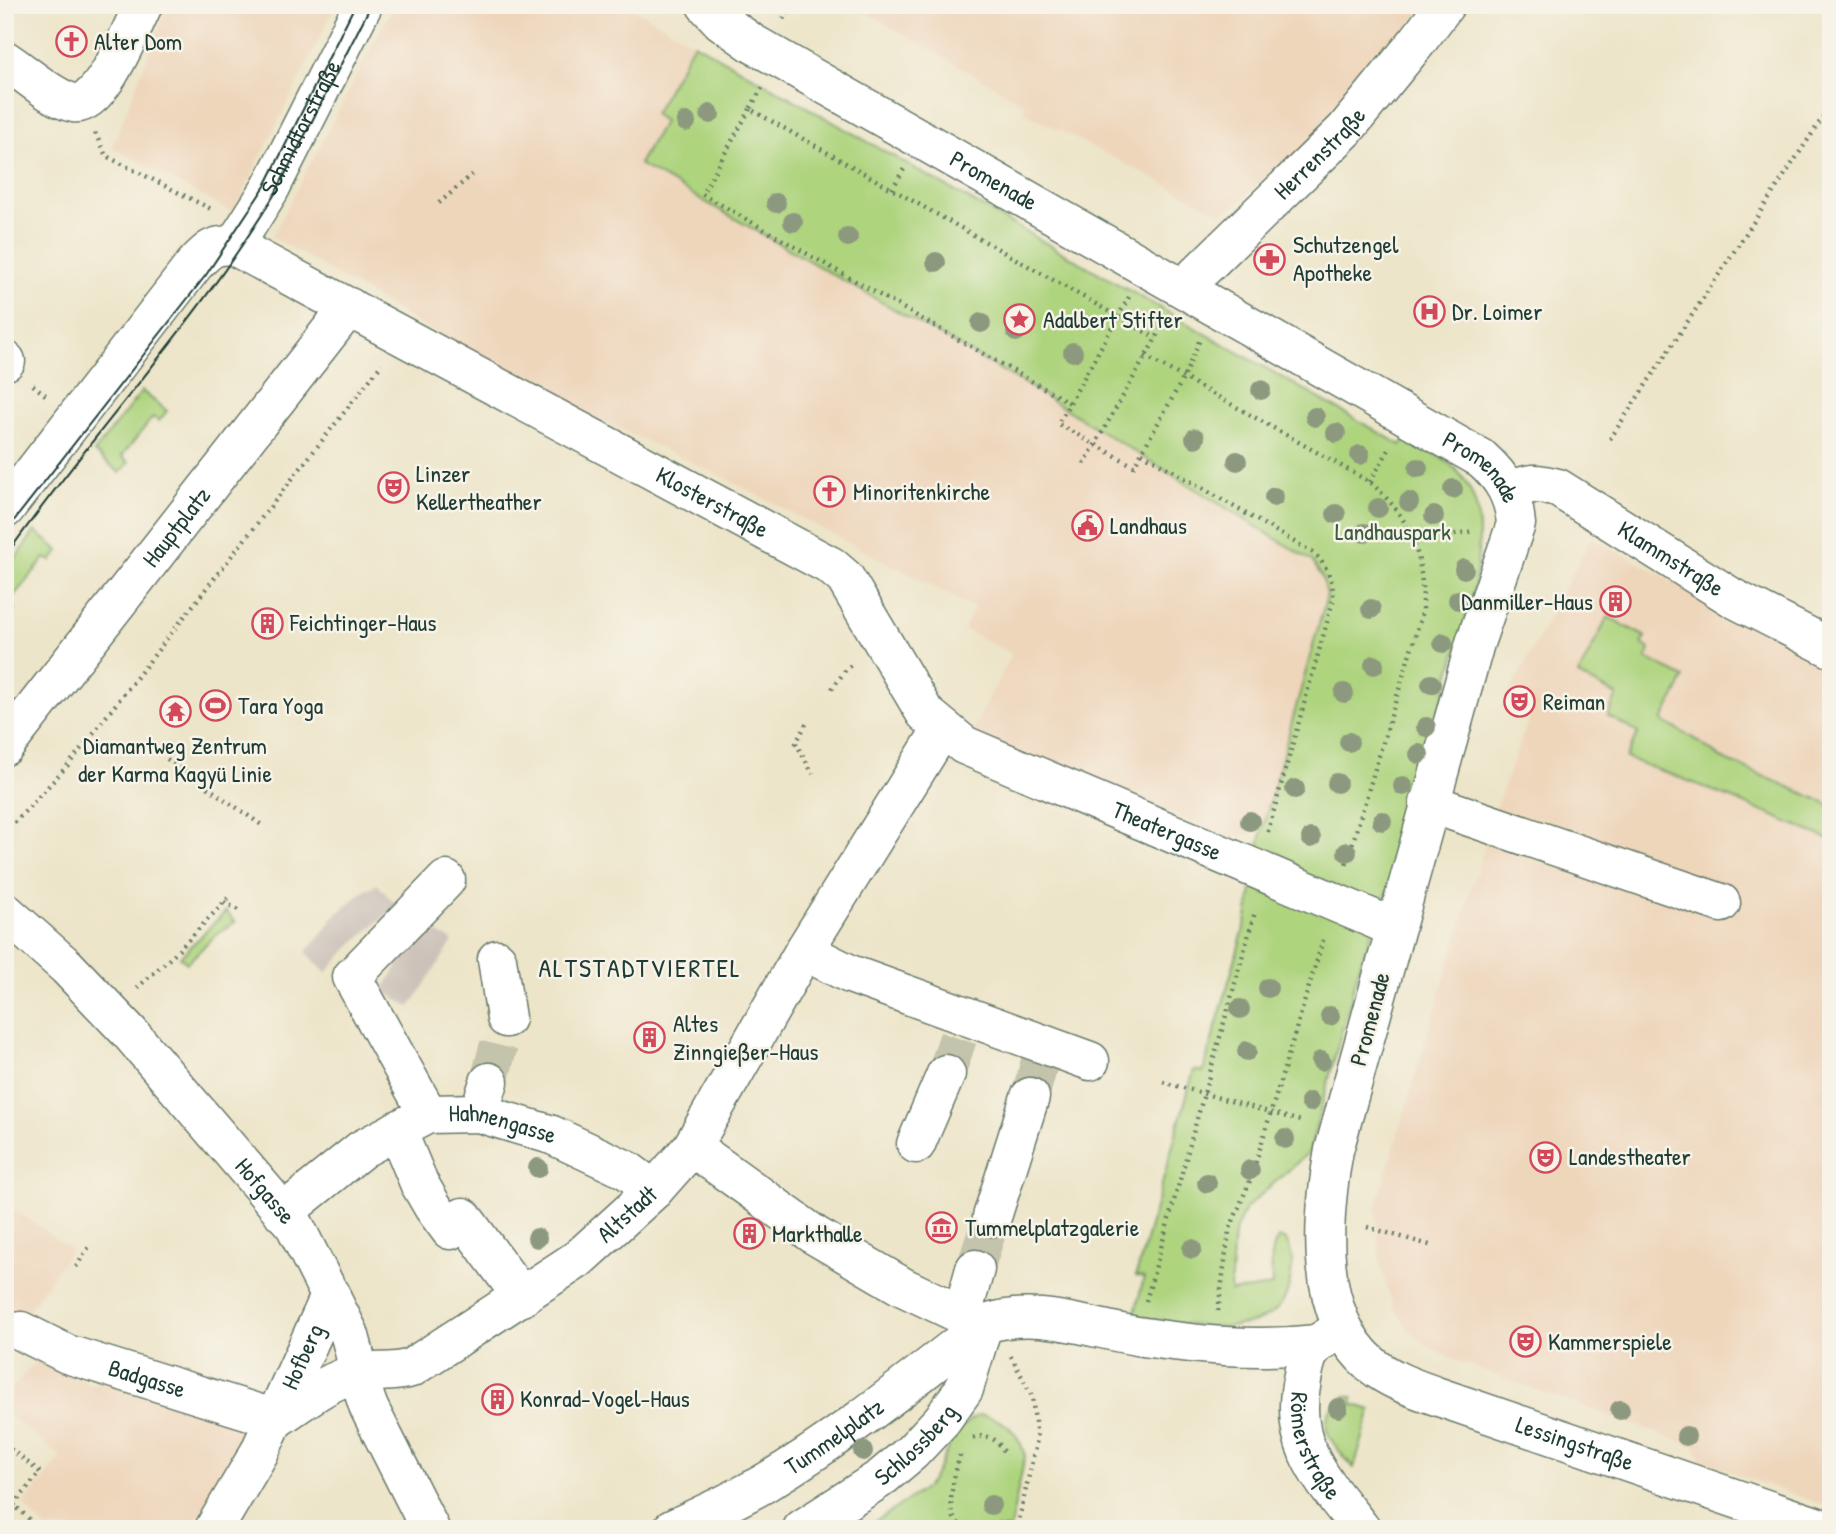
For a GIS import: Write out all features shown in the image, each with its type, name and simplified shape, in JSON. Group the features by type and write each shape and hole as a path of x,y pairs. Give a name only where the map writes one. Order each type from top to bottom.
{"street":[{"path":"5,60 59,97 76,103 85,102 102,87 143,5"},
{"name":"Schmidtorstraße","path":"227,245 270,189 363,5"},
{"name":"Promenade","path":"706,5 721,21 752,43 1482,459 1497,473 1509,492 1515,507 1516,524 1512,540 1475,643 1334,1150 1326,1198 1326,1259 1332,1297 1329,1336"},
{"name":"Herrenstraße","path":"1183,288 1345,130 1444,5"},
{"path":"5,509 207,251 227,245 349,307 400,352"},
{"name":"Hauptplatz","path":"5,746 349,307"},
{"name":"Klosterstraße","path":"400,352 831,566 845,578 925,713 942,729"},
{"name":"Klammstraße","path":"1509,492 1526,484 1540,483 1558,488 1732,598 1831,648"},
{"name":"Theatergasse","path":"942,729 964,745 1395,928"},
{"name":"Altstadt","path":"359,1373 400,1372 411,1368 578,1259 654,1190 692,1147 795,966 942,729"},
{"path":"1429,803 1721,903"},
{"path":"446,880 352,977 412,1122 419,1183 450,1230 463,1217 522,1297"},
{"name":"Hofgasse","path":"5,912 67,967 130,1033 295,1226 349,1333 369,1408 430,1529"},
{"path":"497,959 506,1017"},
{"path":"795,966 850,974 963,1025 1043,1054 1090,1061"},
{"path":"916,1144 946,1074"},
{"name":"Hahnengasse","path":"283,1213 362,1149 412,1122 484,1097 552,1135 627,1170 654,1190"},
{"path":"992,1217 1030,1097"},
{"path":"692,1147 816,1236 903,1287 973,1320"},
{"name":"Schlossberg","path":"802,1529 881,1478 912,1452 942,1420 964,1389 973,1320 975,1269"},
{"name":"Hofberg","path":"214,1529 259,1453 331,1294"},
{"name":"Tummelplatz","path":"672,1529 717,1509 764,1483 867,1415 973,1320 1026,1317 1054,1320 1209,1346 1259,1348 1329,1336"},
{"name":"Badgasse","path":"21,1331 67,1354 275,1419"},
{"name":"Römerstraße","path":"1329,1336 1305,1364 1298,1408 1300,1435 1312,1464 1361,1529"},
{"name":"Lessingstraße","path":"1329,1336 1356,1348 1373,1366 1414,1387 1824,1529"},
{"name":"Hofberg","path":"275,1419 336,1381 359,1373"}],"path":[{"path":"773,14 784,19 792,5"},
{"path":"767,78 702,194 1070,402"},
{"path":"1610,439 1831,106"},
{"path":"750,109 1156,338"},
{"path":"106,156 232,219 227,245"},
{"path":"892,189 909,158"},
{"path":"439,203 473,174"},
{"path":"1135,287 1058,424 1134,466 1184,377 1204,329"},
{"path":"5,833 109,718 400,352"},
{"path":"1084,464 1145,356 1370,482 1393,502 1408,528 1423,585 1423,610 1251,1178 1229,1231 1217,1320"},
{"path":"6,361 74,419"},
{"path":"1370,482 1396,436"},
{"path":"1142,453 1315,554 1331,577 1333,601 1266,839"},
{"path":"1413,541 1474,531"},
{"path":"832,689 847,668 863,657"},
{"path":"806,724 796,743 813,774"},
{"path":"167,759 263,826"},
{"path":"131,994 176,953 230,896"},
{"path":"224,902 242,912"},
{"path":"1144,1306 1255,912"},
{"path":"1163,1082 1307,1122"},
{"path":"1367,1227 1433,1246"},
{"path":"76,1267 90,1245"},
{"path":"973,1320 991,1331 1016,1362 1032,1396 1037,1439 1017,1529"},
{"path":"975,1529 958,1524 952,1516 950,1503 959,1457 964,1445 979,1436 987,1435 994,1439 1004,1452"},
{"path":"5,1445 40,1472 14,1505 40,1529"}],"shaded area":[{"path":"168,5 336,5 233,213 112,147"},
{"path":"394,5 627,5 694,43 653,114 665,120 640,165 1025,384 1312,561 1322,577 1326,595 1262,829 1231,839 972,731 1012,654 964,629 974,608 717,474 562,402 434,332 272,237"},
{"path":"854,5 1426,5 1337,117 1223,214 1022,111 1026,105"},
{"path":"1591,538 1831,663 1831,1508 1701,1461 1696,1447 1459,1362 1429,1347 1410,1331 1395,1310 1386,1285 1380,1260 1376,1207 1497,804 1529,718 1502,707"},
{"path":"377,884 397,906 353,943 326,973 306,952 331,919 363,892"},
{"path":"421,924 453,941 410,1007 383,991"},
{"path":"5,1203 71,1250 27,1313 32,1316 5,1350"},
{"path":"44,1350 91,1386 101,1373 252,1426 191,1529 47,1529 23,1505 61,1457 5,1412 5,1398"}],"green space":[{"name":"Landhauspark","path":"694,43 1401,445 1406,438 1442,458 1460,474 1469,487 1478,515 1479,530 1474,589 1390,885 1360,964 1309,1152 1245,1209 1234,1233 1230,1292 1272,1286 1272,1255 1278,1238 1285,1239 1290,1250 1292,1268 1289,1286 1280,1305 1265,1318 1245,1324 1223,1326 1175,1323 1134,1316 1144,1278 1136,1276 1194,1070 1203,1072 1247,918 1262,830 1327,595 1322,577 1312,561 1025,384 639,164 664,121 654,114"},
{"path":"142,391 167,411 159,421 153,417 122,456 129,463 120,473 94,452"},
{"path":"35,531 59,551 51,561 45,558 8,603 15,608 7,620 5,573"},
{"path":"1608,617 1646,637 1642,644 1650,649 1646,658 1684,678 1662,721 1721,758 1831,805 1831,840 1626,758 1638,733 1608,716 1617,695 1578,675"},
{"path":"226,911 235,922 218,933 187,963 180,957"},
{"path":"1346,1396 1353,1397 1352,1404 1371,1410 1354,1468 1332,1441 1326,1423 1335,1405"},
{"path":"980,1415 996,1419 1009,1428 1019,1440 1025,1456 1010,1529 864,1529 926,1487 955,1435 970,1420"}],"tunnel":[{"path":"489,1082 506,1018"},
{"path":"946,1074 960,1032"},
{"path":"1030,1097 1040,1061"},
{"path":"975,1269 992,1217"}],"tram line":[{"path":"5,532 206,275 265,186 355,5"},
{"path":"5,557 179,332 246,240 276,192 371,5"}],"place":[{"name":"Alter Dom","path":"71,42"},
{"name":"Schutzengel Apotheke","path":"1270,259"},
{"name":"Dr. Loimer","path":"1429,312"},
{"name":"Adalbert Stifter","path":"1020,320"},
{"name":"Linzer Kellertheather","path":"393,488"},
{"name":"Minoritenkirche","path":"830,492"},
{"name":"Landhaus","path":"1087,526"},
{"name":"Danmiller-Haus","path":"1616,602"},
{"name":"Feichtinger-Haus","path":"267,623"},
{"name":"Reiman","path":"1520,702"},
{"name":"Tara Yoga","path":"215,706"},
{"name":"Diamantweg Zentrum der Karma Kagyü Linie","path":"175,712"},
{"name":"Altes Zinngießer-Haus","path":"650,1038"},
{"name":"Landestheater","path":"1546,1157"},
{"name":"Tummelplatzgalerie","path":"942,1228"},
{"name":"Markthalle","path":"749,1234"},
{"name":"Kammerspiele","path":"1525,1342"},
{"name":"Konrad-Vogel-Haus","path":"497,1399"}],"district":[{"name":"ALTSTADTVIERTEL","path":"640,968"}]}
